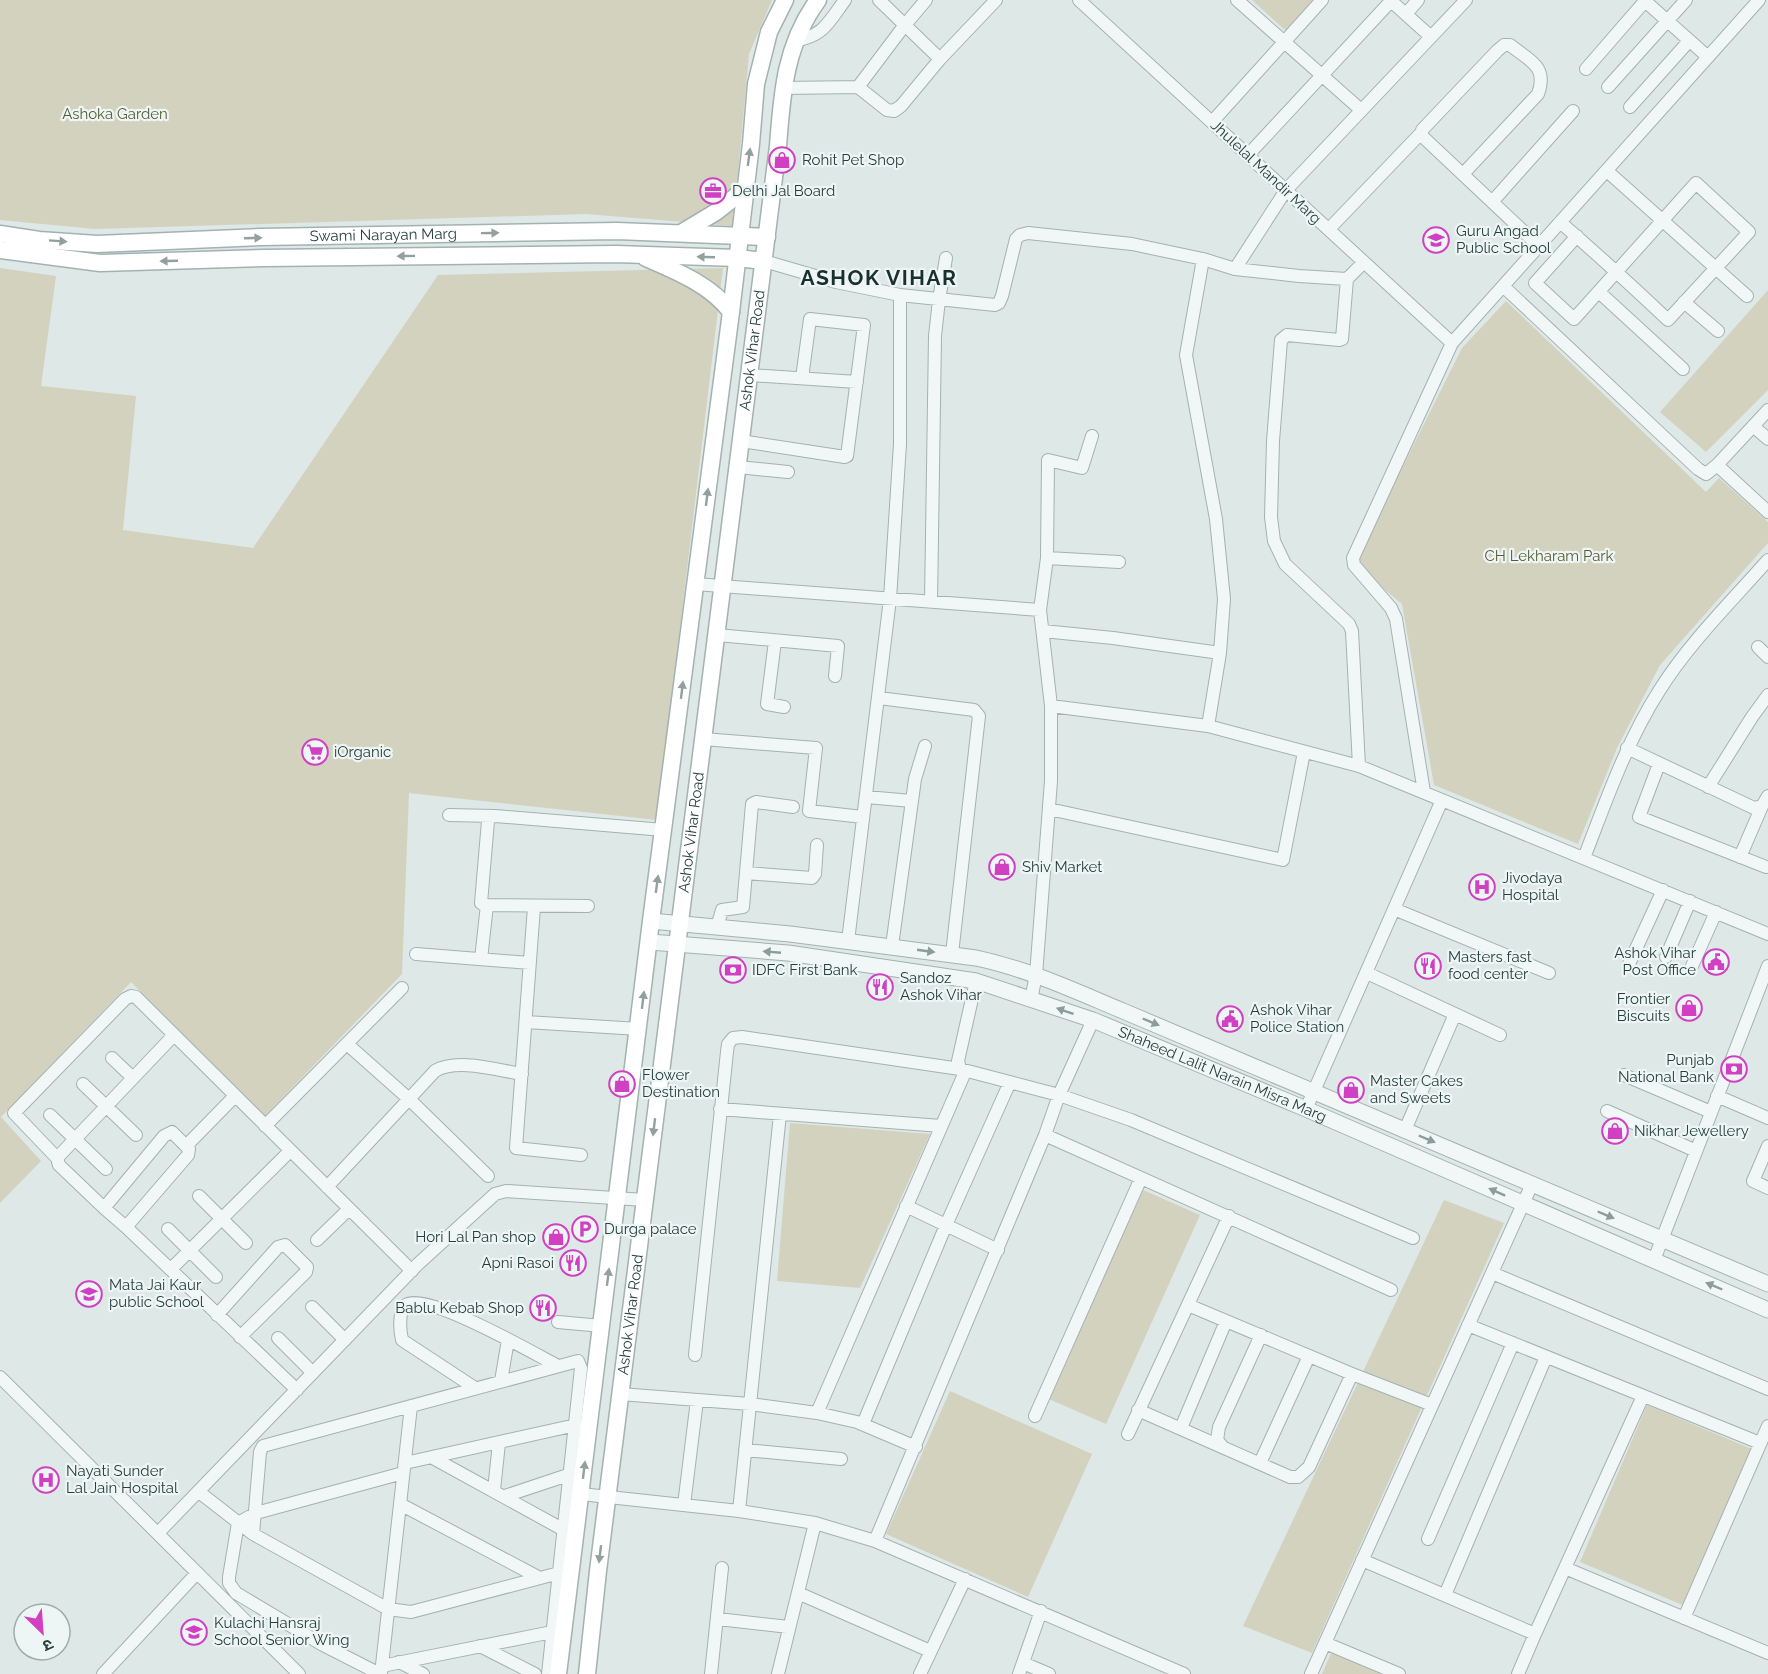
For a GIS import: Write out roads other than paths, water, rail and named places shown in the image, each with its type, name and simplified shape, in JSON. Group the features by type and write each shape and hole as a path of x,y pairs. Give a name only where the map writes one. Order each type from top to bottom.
{"main road":[{"name":"Ashok Vihar Road","path":"558,1674 651,921 731,312 756,84 769,32 784,0"},
{"name":"Ashok Vihar Road","path":"587,1674 620,1394 724,586 778,146 783,88 794,41 807,15 818,0"},
{"path":"680,233 697,225 745,189"},
{"name":"Swami Narayan Marg","path":"0,234 39,240 97,244 617,231 767,237"},
{"name":"Swami Narayan Marg","path":"0,250 100,263 264,258 638,255 764,261"},
{"path":"638,255 685,276 715,294 731,312"}],"street":[{"path":"794,41 810,39 816,35 844,0"},
{"path":"879,0 940,59"},
{"path":"858,87 926,0"},
{"name":"Jhulelal Mandir Marg","path":"1079,0 1452,343"},
{"path":"1237,0 1361,110"},
{"path":"1212,122 1322,0"},
{"path":"1406,14 1418,0"},
{"path":"1235,269 1286,190 1466,0"},
{"path":"1608,87 1686,0"},
{"path":"1248,155 1390,1 1430,36"},
{"path":"1586,69 1645,1 1708,57"},
{"path":"1424,792 1394,614 1353,561 1452,343 1757,1"},
{"path":"783,88 858,87 888,110 894,111 901,106 991,2"},
{"path":"1630,107 1689,41"},
{"path":"1329,229 1504,45 1510,45 1536,66 1542,74 1538,94 1463,174"},
{"path":"1492,202 1573,111"},
{"path":"1421,133 1539,246"},
{"path":"1607,171 1747,296"},
{"path":"1560,222 1577,236 1617,272 1668,320 1749,232 1696,183 1662,222 1617,272 1599,292 1574,319 1535,283 1577,236"},
{"path":"764,261 836,282 900,295 995,306 999,303 1016,239 1028,233 1132,244 1203,259 1235,269 1347,279"},
{"path":"931,602 935,336 946,258"},
{"path":"1203,259 1186,355 1216,519 1224,599 1220,652 1208,726"},
{"path":"1359,766 1352,631 1349,624 1285,564 1274,541 1270,518 1281,340 1287,335 1342,339 1347,279 1364,262"},
{"path":"1503,286 1706,474 1768,410"},
{"path":"1599,292 1683,369"},
{"path":"848,941 890,599 900,444 900,295"},
{"path":"1684,302 1718,332"},
{"path":"741,441 848,456 864,326 810,319 802,378"},
{"path":"749,375 857,382"},
{"path":"1754,426 1768,439"},
{"path":"1031,1000 1036,975 1051,781 1051,706 1040,610 1047,558 1048,460 1082,468 1092,436"},
{"path":"1717,465 1768,512"},
{"path":"738,467 788,472"},
{"path":"1047,558 1119,562"},
{"path":"1584,858 1627,748 1652,703 1679,663 1768,560"},
{"path":"695,584 1040,610"},
{"path":"1043,631 1220,652"},
{"path":"717,635 838,646 835,676"},
{"path":"775,641 767,704 784,707"},
{"path":"1758,647 1768,657"},
{"path":"1708,787 1768,695"},
{"path":"879,698 974,710 979,716 952,954"},
{"path":"1051,706 1208,726 1359,766 1768,934"},
{"path":"703,739 816,748 809,811 863,817"},
{"path":"892,946 915,779 925,746"},
{"path":"1627,748 1754,808 1765,801"},
{"path":"1049,809 1282,860 1304,752"},
{"path":"1659,764 1640,818 1766,867"},
{"path":"866,797 912,801"},
{"path":"1306,1109 1442,800"},
{"path":"1740,857 1765,801"},
{"path":"717,927 722,910 743,907 752,804 756,802 793,807"},
{"path":"449,815 664,830"},
{"path":"491,818 488,821 481,903 534,907 588,906"},
{"path":"746,873 812,878 817,845"},
{"path":"1629,964 1663,890"},
{"path":"1666,957 1690,902"},
{"path":"481,959 487,905"},
{"path":"534,907 516,1148 581,1155"},
{"path":"1394,909 1549,973"},
{"path":"1692,966 1716,912"},
{"name":"Shaheed Lalit Narain Misra Marg","path":"651,921 952,954 999,963 1036,975 1768,1284"},
{"name":"Shaheed Lalit Narain Misra Marg","path":"650,942 788,953 976,981 1093,1020 1306,1109 1768,1310"},
{"path":"416,954 530,963"},
{"path":"1654,1260 1768,966"},
{"path":"1366,973 1500,1035"},
{"path":"963,1070 958,1061 976,981"},
{"path":"265,1126 402,988"},
{"path":"297,1390 59,1166 57,1158 14,1113 125,999 131,996 136,997 412,1271"},
{"path":"1406,1131 1455,1014"},
{"path":"875,1541 1046,1135 1059,1095 1093,1020"},
{"path":"526,1022 639,1029"},
{"path":"57,1158 174,1035"},
{"path":"695,1355 720,1109 728,1044 733,1038 742,1037 963,1070 1059,1095 1206,1150 1260,1175 1413,1238"},
{"path":"347,1044 409,1099 488,1176"},
{"path":"112,1058 133,1078"},
{"path":"327,1187 435,1071 445,1065 522,1074"},
{"path":"817,1413 963,1070"},
{"path":"1624,1075 1711,1112"},
{"path":"863,1424 946,1225 1010,1082"},
{"path":"83,1083 136,1136"},
{"path":"186,1146 235,1096"},
{"path":"1717,1096 1768,1118"},
{"path":"720,1109 941,1126"},
{"path":"1607,1111 1696,1151"},
{"path":"739,1511 780,1114"},
{"path":"50,1115 105,1169"},
{"path":"104,1208 168,1132 172,1132 189,1149 188,1155 126,1227"},
{"path":"1046,1135 1391,1290"},
{"path":"1768,1146 1753,1181 1768,1188"},
{"path":"171,1269 290,1151"},
{"path":"1035,1416 1141,1178"},
{"path":"1311,1674 1532,1184"},
{"path":"158,1533 412,1271 499,1192 645,1200"},
{"path":"199,1196 246,1243"},
{"path":"906,1206 998,1250"},
{"path":"317,1240 349,1209"},
{"path":"1128,1434 1229,1216"},
{"path":"168,1229 216,1277"},
{"path":"217,1315 278,1247 285,1245 292,1251 305,1265 306,1272 240,1337"},
{"path":"1492,1273 1768,1389"},
{"path":"475,1388 406,1344 401,1336 402,1309 406,1305 416,1302 436,1306 558,1366"},
{"path":"1188,1305 1352,1374 1432,1404"},
{"path":"312,1307 345,1340"},
{"path":"1181,1428 1226,1321"},
{"path":"558,1322 602,1326"},
{"path":"1468,1325 1760,1443"},
{"path":"1221,1446 1217,1440 1220,1427 1261,1335"},
{"path":"278,1338 313,1373"},
{"path":"501,1381 508,1340"},
{"path":"1428,1539 1513,1343"},
{"path":"1260,1463 1309,1356"},
{"path":"1445,1595 1546,1357"},
{"path":"254,1534 260,1452 263,1446 578,1361 580,1364 576,1425 548,1674"},
{"path":"1138,1410 1290,1477 1298,1477 1309,1467 1352,1374"},
{"path":"0,1377 299,1674"},
{"path":"620,1394 750,1404 817,1413 863,1424 916,1447"},
{"path":"1518,1674 1643,1396"},
{"path":"684,1505 697,1400"},
{"path":"381,1671 411,1406"},
{"path":"238,1523 256,1513 433,1458 576,1425"},
{"path":"1684,1618 1768,1426"},
{"path":"499,1493 500,1443"},
{"path":"745,1450 841,1460"},
{"path":"433,1458 564,1530"},
{"path":"499,1493 571,1474"},
{"path":"199,1492 254,1534 388,1609 411,1612 559,1573"},
{"path":"581,1494 739,1511 815,1523 875,1541 1184,1674"},
{"path":"400,1504 538,1577"},
{"path":"238,1523 229,1577 229,1583 236,1593 323,1645 381,1671"},
{"path":"778,1674 815,1523"},
{"path":"1362,1560 1535,1634"},
{"path":"711,1674 723,1568"},
{"path":"1565,1568 1768,1653"},
{"path":"103,1674 197,1573"},
{"path":"920,1674 965,1579"},
{"path":"798,1593 930,1651"},
{"path":"1041,1611 1021,1668 1049,1674"},
{"path":"718,1619 789,1626"},
{"path":"381,1671 399,1662 552,1632"},
{"path":"1325,1643 1399,1674"},
{"path":"480,1646 535,1674"},
{"path":"399,1662 423,1674"}],"place":[{"name":"Rohit Pet Shop","path":"782,160"},
{"name":"Delhi Jal Board","path":"713,191"},
{"name":"Guru Angad Public School","path":"1436,240"},
{"name":"iOrganic","path":"315,752"},
{"name":"Shiv Market","path":"1002,867"},
{"name":"Jivodaya Hospital","path":"1482,887"},
{"name":"Ashok Vihar Post Office","path":"1716,962"},
{"name":"Masters fast food center","path":"1428,966"},
{"name":"IDFC First Bank","path":"733,970"},
{"name":"Sandoz Ashok Vihar","path":"880,987"},
{"name":"Frontier Biscuits","path":"1689,1008"},
{"name":"Ashok Vihar Police Station","path":"1230,1019"},
{"name":"Punjab National Bank","path":"1734,1069"},
{"name":"Flower Destination","path":"622,1084"},
{"name":"Master Cakes and Sweets","path":"1351,1090"},
{"name":"Nikhar Jewellery","path":"1615,1131"},
{"name":"Durga palace","path":"585,1229"},
{"name":"Hori Lal Pan shop","path":"556,1237"},
{"name":"Apni Rasoi","path":"573,1263"},
{"name":"Mata Jai Kaur public School","path":"89,1294"},
{"name":"Bablu Kebab Shop","path":"543,1308"},
{"name":"Nayati Sunder Lal Jain Hospital","path":"46,1480"},
{"name":"Kulachi Hansraj School Senior Wing","path":"194,1632"}],"district":[{"name":"ASHOK VIHAR","path":"879,278"}],"park label":[{"name":"Ashoka Garden","path":"115,114"},
{"name":"CH Lekharam Park","path":"1549,556"}]}
